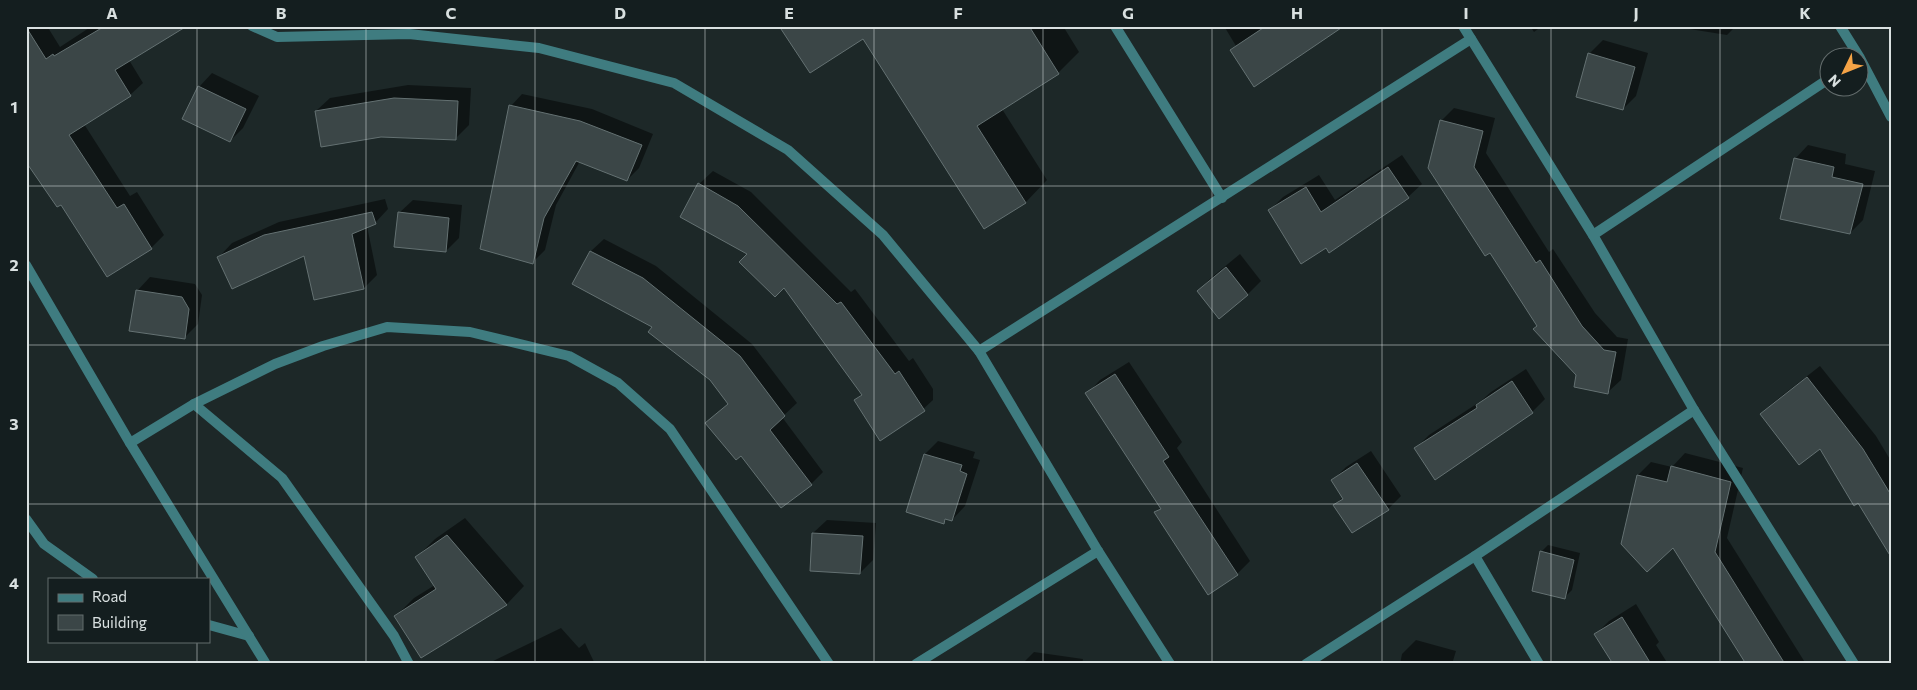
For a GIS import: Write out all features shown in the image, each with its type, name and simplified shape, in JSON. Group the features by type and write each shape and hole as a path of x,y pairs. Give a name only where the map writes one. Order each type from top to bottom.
{"street":[{"path":"252,26 277,37 409,34 539,48 674,82 788,150 883,235 979,351 1098,551 1170,664"},
{"path":"1114,26 1222,198"},
{"path":"1463,26 1593,235 1694,410 1854,664"},
{"path":"1840,26 1854,48"},
{"path":"979,351 1471,39"},
{"path":"1870,77 1891,117"},
{"path":"1593,235 1820,85"},
{"path":"26,265 130,444 266,664"},
{"path":"130,444 194,404 275,364 323,346 387,327 470,332 569,356 618,383 670,429 829,664"},
{"path":"194,404 282,478 394,636 410,664"},
{"path":"1306,664 1475,556 1694,410"},
{"path":"26,519 44,544 92,578"},
{"path":"916,664 1098,551"},
{"path":"1475,556 1539,664"},
{"path":"210,625 248,636"}],"building":[{"path":"105,26 187,26 115,70 131,96 69,135 117,208 124,204 152,249 107,277 61,205 57,207 26,162 26,27 46,59"},
{"path":"779,26 1029,26 1059,74 977,126 1026,203 984,229 863,39 810,73"},
{"path":"1266,26 1344,26 1254,87 1230,50"},
{"path":"1588,53 1635,67 1623,110 1576,97"},
{"path":"198,86 246,109 230,142 182,119"},
{"path":"394,98 458,101 456,140 381,137 321,147 315,111"},
{"path":"509,105 580,121 642,145 627,181 576,161 544,218 533,264 480,249"},
{"path":"1440,120 1483,131 1474,167 1536,263 1540,260 1582,326 1604,350 1616,352 1608,394 1574,387 1576,375 1533,329 1537,326 1490,253 1485,256 1428,168"},
{"path":"1794,158 1834,167 1832,177 1863,184 1850,234 1780,219"},
{"path":"1388,167 1409,198 1329,253 1326,248 1301,264 1268,210 1306,187 1321,212"},
{"path":"698,183 738,206 837,304 841,302 895,374 899,371 925,411 880,441 854,400 862,395 784,288 775,297 739,262 747,254 680,217"},
{"path":"372,212 376,224 352,234 364,289 314,300 304,256 232,289 217,257 264,235"},
{"path":"398,212 449,218 446,252 394,247"},
{"path":"590,251 643,278 740,356 785,416 770,430 812,485 781,508 741,456 736,460 705,423 728,404 710,380 648,332 652,327 572,284"},
{"path":"1226,267 1248,295 1219,319 1197,291"},
{"path":"136,290 182,297 189,309 185,339 129,331"},
{"path":"1115,374 1169,457 1163,461 1238,575 1208,595 1154,512 1161,509 1085,393"},
{"path":"1807,377 1863,449 1891,495 1891,557 1858,503 1854,506 1820,449 1799,465 1760,414"},
{"path":"1512,381 1533,413 1435,480 1414,448 1477,408 1476,405"},
{"path":"924,454 962,465 960,471 967,474 952,521 945,519 944,524 906,512"},
{"path":"1357,463 1389,510 1352,533 1333,505 1343,499 1331,480"},
{"path":"1671,466 1731,482 1715,552 1785,664 1746,664 1673,548 1647,572 1621,544 1637,475 1667,482"},
{"path":"812,533 863,536 860,574 810,571"},
{"path":"447,535 507,605 421,658 394,616 436,589 415,557"},
{"path":"1540,551 1574,560 1565,599 1532,591"},
{"path":"1622,617 1651,664 1613,664 1594,634"}]}
